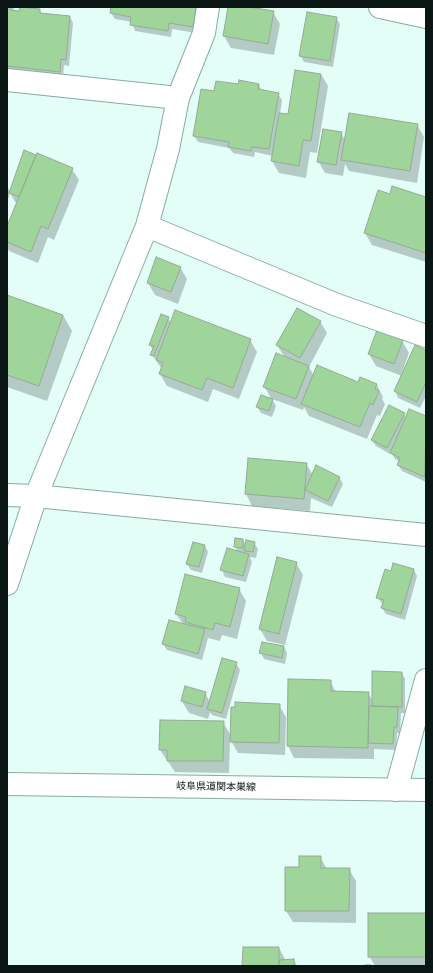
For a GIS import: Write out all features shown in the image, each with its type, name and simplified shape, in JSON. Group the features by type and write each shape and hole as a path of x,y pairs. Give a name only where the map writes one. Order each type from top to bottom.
{"street":[{"path":"7,584 36,496 147,226 168,149 178,98 204,33 208,7"},
{"path":"380,7 426,17"},
{"path":"7,80 178,98"},
{"path":"147,226 337,305 426,336"},
{"path":"7,495 36,496 426,535"},
{"path":"396,790 426,680"},
{"name":"岐阜県道関本巣線","path":"7,784 426,790"}],"building":[{"path":"7,7 10,7 10,10 19,11 20,7 40,9 40,13 70,16 66,60 61,59 60,72 7,66"},
{"path":"111,7 196,7 193,27 169,23 168,31 130,25 131,17 110,13"},
{"path":"228,7 249,7 274,11 268,44 223,36"},
{"path":"307,12 337,17 330,61 299,56"},
{"path":"295,70 321,74 311,141 303,140 299,166 271,161 279,113 288,114"},
{"path":"239,80 259,84 258,89 279,93 269,149 252,147 251,151 228,147 229,142 193,136 201,89 214,91 216,81 238,84"},
{"path":"349,113 418,124 410,171 341,160"},
{"path":"323,129 342,132 336,165 317,162"},
{"path":"24,150 36,155 19,197 9,193"},
{"path":"37,153 73,168 48,229 41,226 31,252 7,242 7,226"},
{"path":"392,186 426,197 426,253 364,233 378,190 390,194"},
{"path":"156,257 181,267 171,292 147,283"},
{"path":"7,295 63,315 39,386 7,375"},
{"path":"297,308 321,321 300,358 276,345"},
{"path":"175,310 251,339 233,388 207,378 202,390 159,374 163,363 156,360"},
{"path":"161,314 169,317 154,356 150,355 154,346 149,345"},
{"path":"377,330 403,340 394,364 368,354"},
{"path":"415,345 426,350 426,382 417,402 394,391"},
{"path":"276,353 309,366 296,399 263,387"},
{"path":"317,365 358,382 360,377 377,384 375,389 379,391 373,405 370,403 360,427 301,404"},
{"path":"261,395 273,399 269,411 256,407"},
{"path":"389,405 405,413 387,448 371,440"},
{"path":"409,409 426,416 425,477 397,465 400,458 390,453"},
{"path":"248,458 307,463 304,499 245,494"},
{"path":"316,465 340,477 328,501 305,490"},
{"path":"235,538 243,539 243,548 234,547"},
{"path":"246,540 255,542 253,552 244,551"},
{"path":"193,542 205,545 199,567 186,564"},
{"path":"227,548 249,554 243,576 220,570"},
{"path":"277,557 297,562 279,634 259,629"},
{"path":"393,563 414,569 401,614 381,608 384,600 376,598 385,569 391,571"},
{"path":"185,574 240,588 230,627 215,623 213,630 185,622 186,617 175,614"},
{"path":"169,620 205,629 198,654 162,644"},
{"path":"262,642 284,646 282,658 259,653"},
{"path":"222,658 237,662 222,713 207,709"},
{"path":"372,671 402,672 402,707 372,706"},
{"path":"288,679 331,680 331,691 369,692 368,748 287,746"},
{"path":"185,686 206,692 202,707 181,701"},
{"path":"235,702 280,704 279,743 230,742 231,707 235,707"},
{"path":"369,706 398,707 397,727 394,727 393,744 368,743"},
{"path":"160,720 224,721 223,761 167,761 167,750 159,750"},
{"path":"299,856 321,856 321,868 350,868 349,911 285,911 285,867 299,867"},
{"path":"368,913 426,913 426,957 368,957"},
{"path":"243,947 279,947 279,966 242,966"},
{"path":"294,959 294,966 279,966 279,960"}]}
